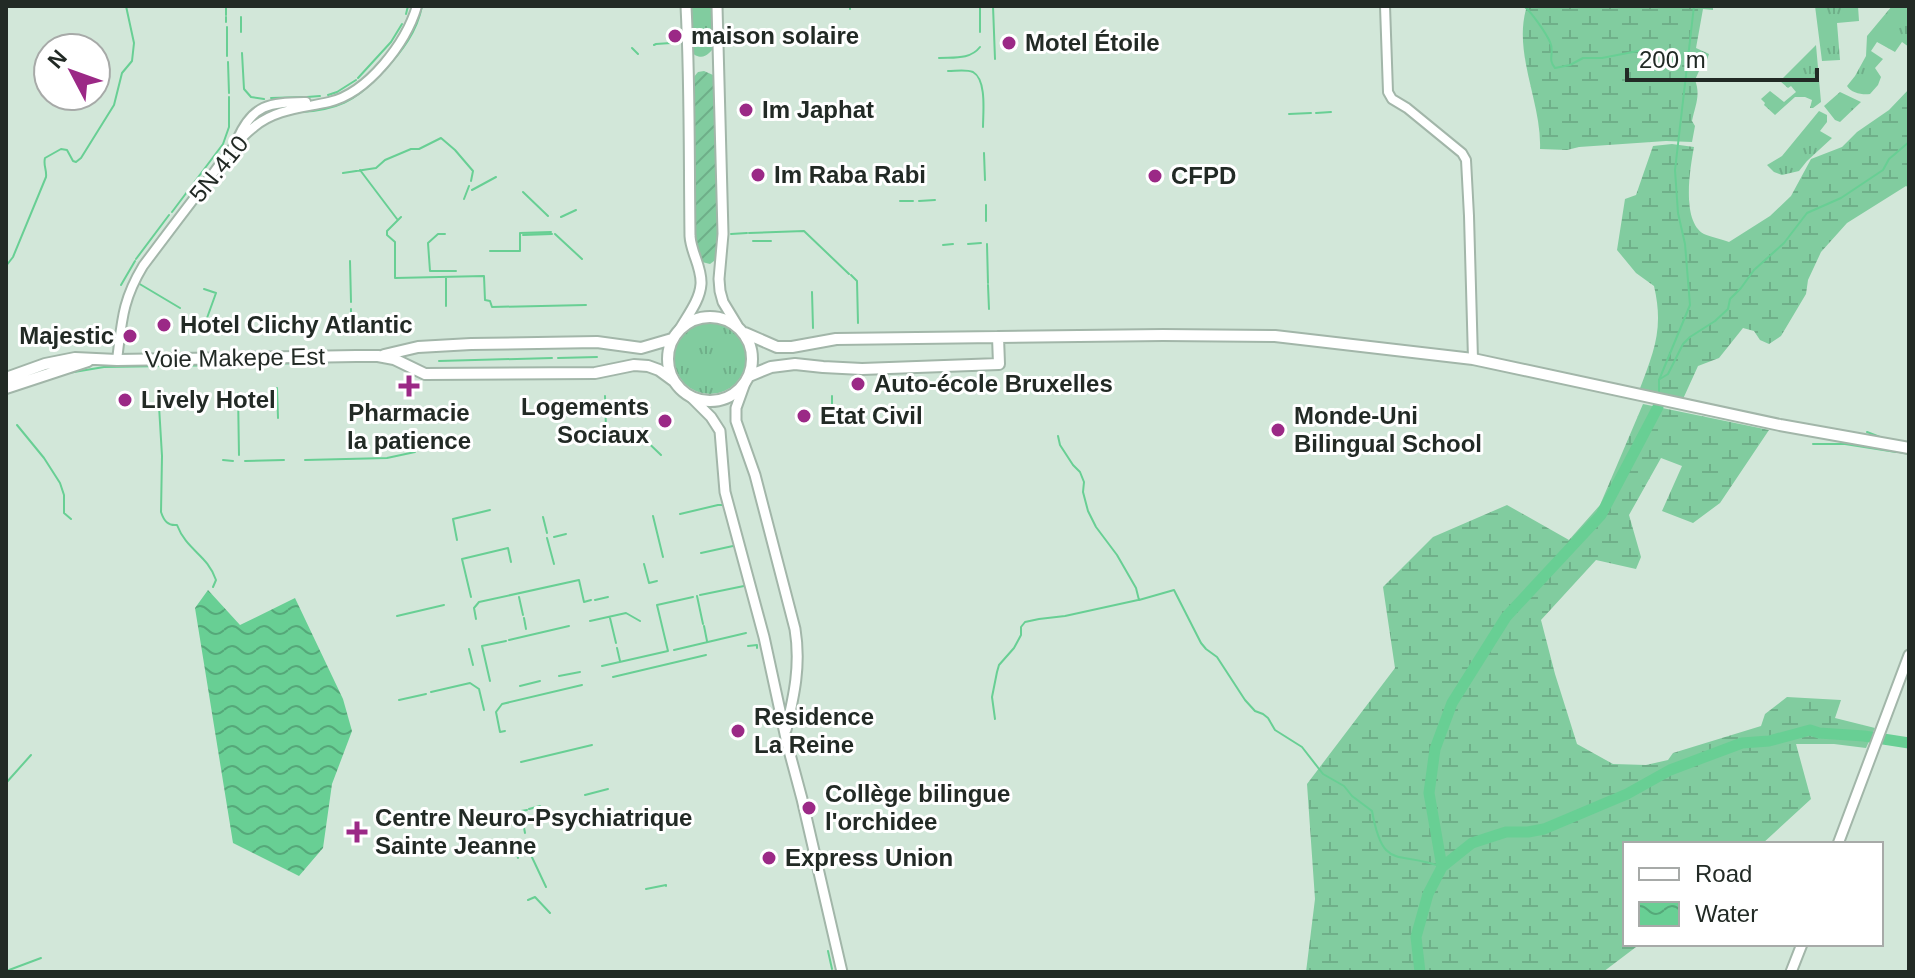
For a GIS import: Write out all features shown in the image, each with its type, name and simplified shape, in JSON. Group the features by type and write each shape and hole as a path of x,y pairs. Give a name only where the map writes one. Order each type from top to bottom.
{"main road":[{"path":"674,381 668,361 672,339 696,301 701,283 690,241 690,93 686,6"},
{"path":"717,6 723,234 719,279 723,302 749,342 753,354 752,366 736,408 736,421 755,475 795,629 798,650 796,686 785,733"},
{"path":"680,329 692,320 716,317 777,347 836,339 1275,336 1473,359 1780,425 1909,448"},
{"path":"691,397 706,401 720,400 734,394 747,380 771,367 795,364 862,369 999,364 998,337"},
{"path":"378,356 418,347 471,344 597,342 641,348 672,339"},
{"path":"378,356 394,359 425,374 595,373 634,365 648,366 674,381 711,417 720,431 725,492 764,637 842,972"},
{"name":"Voie Makepe Est","path":"6,378 65,359 378,356"},
{"name":"Voie Makepe Est","path":"6,388 93,359"},
{"path":"1839,842 1909,655"},
{"path":"1791,972 1801,946"}],"street":[{"name":"5N.410","path":"117,360 123,310 132,284 236,143 270,116 327,103 361,85 379,69 406,34 417,6"},
{"path":"1385,6 1389,96 1462,153 1466,160 1473,359"}],"green space":[{"path":"687,6 716,6 717,44 701,57 689,51"},
{"path":"1527,6 1713,6 1713,10 1703,9 1696,48 1709,54 1695,80 1697,96 1692,142 1540,149 1537,113 1523,41"},
{"path":"1815,6 1858,6 1859,21 1837,23 1840,60 1822,61"},
{"path":"1892,6 1909,6 1909,47 1902,42 1895,52 1877,42 1871,51 1883,59 1875,68 1881,77 1878,85 1870,94 1854,92 1847,86 1866,56 1867,36"},
{"path":"1816,45 1821,102 1810,108 1812,100 1795,97 1775,115 1761,99 1770,91 1784,102 1796,92 1780,81"},
{"path":"704,71 713,75 719,85 722,255 710,264 702,262 693,248 693,78"},
{"path":"1909,89 1909,188 1906,186 1847,223 1821,252 1808,280 1806,294 1781,336 1769,344 1760,340 1754,331 1743,328 1719,358 1698,366 1683,399 1639,391 1656,340 1657,301 1654,286 1636,273 1617,250 1625,199 1636,195 1653,146 1672,144 1694,147 1689,194 1692,218 1704,234 1729,242 1770,216 1791,196 1811,159 1842,147 1857,132 1889,110"},
{"path":"1840,92 1861,102 1840,122 1824,106"},
{"path":"1819,111 1827,115 1827,122 1820,131 1832,138 1799,171 1782,175 1774,172 1767,165 1782,156"},
{"path":"710,322 730,328 740,338 746,358 740,378 730,388 710,394 690,388 680,378 674,358 680,338 690,328"},
{"path":"1643,404 1769,430 1720,503 1693,523 1662,511 1682,466 1661,458 1629,515 1641,557 1636,569 1596,560 1541,620 1577,744 1613,764 1646,765 1668,760 1673,753 1761,726 1765,714 1787,697 1841,700 1835,718 1875,728 1866,748 1796,744 1811,799 1764,842 1623,842 1623,946 1637,946 1603,972 1306,972 1315,899 1307,784 1395,668 1383,587 1433,537 1507,505 1569,540 1600,505"}],"water":[{"path":"208,590 240,625 295,598 343,699 352,731 332,784 323,848 299,876 233,843 195,608"}],"waterway":[{"path":"6,266 13,257 46,177 45,158 61,149 67,150 76,162 114,105 122,73 132,61 134,43 126,6"},
{"path":"406,14 408,6"},
{"path":"384,71 408,41 422,6"},
{"path":"980,6 980,32"},
{"path":"993,6 995,59"},
{"path":"1659,396 1659,380 1690,305 1675,170 1694,6"},
{"path":"1525,7 1550,42 1555,68 1583,58 1602,58 1648,49"},
{"path":"226,8 226,15"},
{"path":"226,17 226,22"},
{"path":"241,17 241,32"},
{"path":"358,78 391,42 402,24"},
{"path":"227,27 227,56"},
{"path":"654,45 671,43"},
{"path":"939,58 966,56 980,47"},
{"path":"632,48 638,54"},
{"path":"242,53 244,89 251,97 264,99"},
{"path":"228,62 229,93"},
{"path":"948,71 973,72 977,76 983,97 983,127"},
{"path":"300,112 325,109 344,102 380,75"},
{"path":"328,95 356,80"},
{"path":"307,97 320,96"},
{"path":"172,212 223,144 229,127 229,97"},
{"path":"271,98 304,97"},
{"path":"1316,113 1331,112"},
{"path":"1289,114 1311,113"},
{"path":"343,173 376,168 385,160 441,138 473,171 471,181"},
{"path":"1660,379 1668,374 1683,344 1728,309 1730,299 1754,270 1784,243 1807,213 1841,198 1883,170 1889,159 1909,142"},
{"path":"230,159 241,145"},
{"path":"984,153 985,180"},
{"path":"204,193 226,164"},
{"path":"360,170 397,219"},
{"path":"472,190 496,177"},
{"path":"464,199 469,186"},
{"path":"523,192 548,216"},
{"path":"192,208 202,196"},
{"path":"919,201 935,200"},
{"path":"900,201 913,201"},
{"path":"986,205 986,221"},
{"path":"164,244 190,210"},
{"path":"561,217 576,210"},
{"path":"136,259 169,215"},
{"path":"401,217 387,231 395,242 395,278 484,276 485,300 490,301 492,307 586,305"},
{"path":"749,233 804,231 849,274"},
{"path":"490,251 520,251 520,233 551,232"},
{"path":"731,234 747,233"},
{"path":"445,234 438,234 428,243 430,271 456,271"},
{"path":"523,235 552,234"},
{"path":"555,234 582,259"},
{"path":"753,241 771,241"},
{"path":"968,244 981,243"},
{"path":"943,245 953,244"},
{"path":"987,244 988,283"},
{"path":"121,285 135,261"},
{"path":"350,261 351,302"},
{"path":"851,275 857,281 858,323"},
{"path":"446,278 446,306"},
{"path":"138,283 180,308"},
{"path":"988,285 989,309"},
{"path":"204,289 216,293 207,318"},
{"path":"812,292 813,328"},
{"path":"351,309 351,333"},
{"path":"558,358 597,357"},
{"path":"439,361 552,358"},
{"path":"235,364 318,363"},
{"path":"68,373 104,367 230,365"},
{"path":"277,388 278,418"},
{"path":"238,393 239,455"},
{"path":"605,396 606,430"},
{"path":"832,396 832,417"},
{"path":"159,406 161,512 167,522 177,525 186,541 208,564 216,580 213,587"},
{"path":"1442,867 1429,793 1435,749 1452,703 1506,617 1601,515 1658,407"},
{"path":"433,422 438,422"},
{"path":"17,425 60,483 64,513 71,519"},
{"path":"1867,432 1885,439"},
{"path":"606,433 638,433 661,455"},
{"path":"1058,436 1060,445 1080,472 1088,511 1136,588 1139,600 1174,590 1201,643 1217,657 1245,700 1255,711 1268,718 1275,730 1302,747 1323,774 1344,786 1372,811 1376,830 1387,851 1394,856 1442,867"},
{"path":"1813,444 1845,444 1896,452"},
{"path":"305,460 387,458 415,452"},
{"path":"1899,452 1909,454"},
{"path":"223,460 233,461"},
{"path":"245,461 284,460"},
{"path":"680,514 724,505"},
{"path":"457,540 453,519 490,510"},
{"path":"653,516 663,557"},
{"path":"543,517 547,533"},
{"path":"554,537 566,534"},
{"path":"547,538 554,564"},
{"path":"701,553 733,546"},
{"path":"471,597 462,559 508,548 511,562"},
{"path":"644,564 649,583 657,581"},
{"path":"476,619 474,608 479,602 579,580 584,602 591,600"},
{"path":"700,595 744,586"},
{"path":"697,596 703,624"},
{"path":"519,597 523,615"},
{"path":"595,600 608,597"},
{"path":"602,666 668,651 657,605 693,597"},
{"path":"995,719 992,697 999,665 1014,648 1025,622 1138,600"},
{"path":"397,616 444,605"},
{"path":"590,621 626,613 640,621"},
{"path":"524,618 526,629"},
{"path":"610,618 616,643"},
{"path":"509,640 569,626"},
{"path":"704,626 707,641"},
{"path":"674,650 746,633"},
{"path":"490,681 482,646 506,641"},
{"path":"748,646 757,645 757,648"},
{"path":"617,648 620,661"},
{"path":"469,649 473,665"},
{"path":"613,677 706,655"},
{"path":"559,676 580,672"},
{"path":"520,686 540,681"},
{"path":"431,692 470,683 479,689 484,710"},
{"path":"505,731 500,732 496,712 502,704 582,685"},
{"path":"399,700 426,694"},
{"path":"1420,972 1416,937 1428,894 1442,867 1472,843 1506,832 1544,829 1627,794 1670,770 1742,743 1769,741 1810,730 1909,743"},
{"path":"521,762 592,745"},
{"path":"6,783 31,755"},
{"path":"585,795 608,789"},
{"path":"529,809 540,806"},
{"path":"525,833 521,811 527,810"},
{"path":"515,843 518,858"},
{"path":"530,853 546,887"},
{"path":"646,889 666,886"},
{"path":"528,900 535,897 550,913"},
{"path":"828,951 832,969"},
{"path":"9,970 41,958"}],"place":[{"name":"maison solaire","path":"675,36"},
{"name":"Motel Étoile","path":"1009,43"},
{"name":"Im Japhat","path":"746,110"},
{"name":"Im Raba Rabi","path":"758,175"},
{"name":"CFPD","path":"1155,176"},
{"name":"Hotel Clichy Atlantic","path":"164,325"},
{"name":"Majestic","path":"130,336"},
{"name":"Auto-école Bruxelles","path":"858,384"},
{"name":"Pharmacie la patience","path":"409,386"},
{"name":"Lively Hotel","path":"125,400"},
{"name":"Etat Civil","path":"804,416"},
{"name":"Logements Sociaux","path":"665,421"},
{"name":"Monde-Uni Bilingual School","path":"1278,430"},
{"name":"Residence La Reine","path":"738,731"},
{"name":"Collège bilingue l'orchidee","path":"809,808"},
{"name":"Centre Neuro-Psychiatrique Sainte Jeanne","path":"357,832"},
{"name":"Express Union","path":"769,858"}]}
